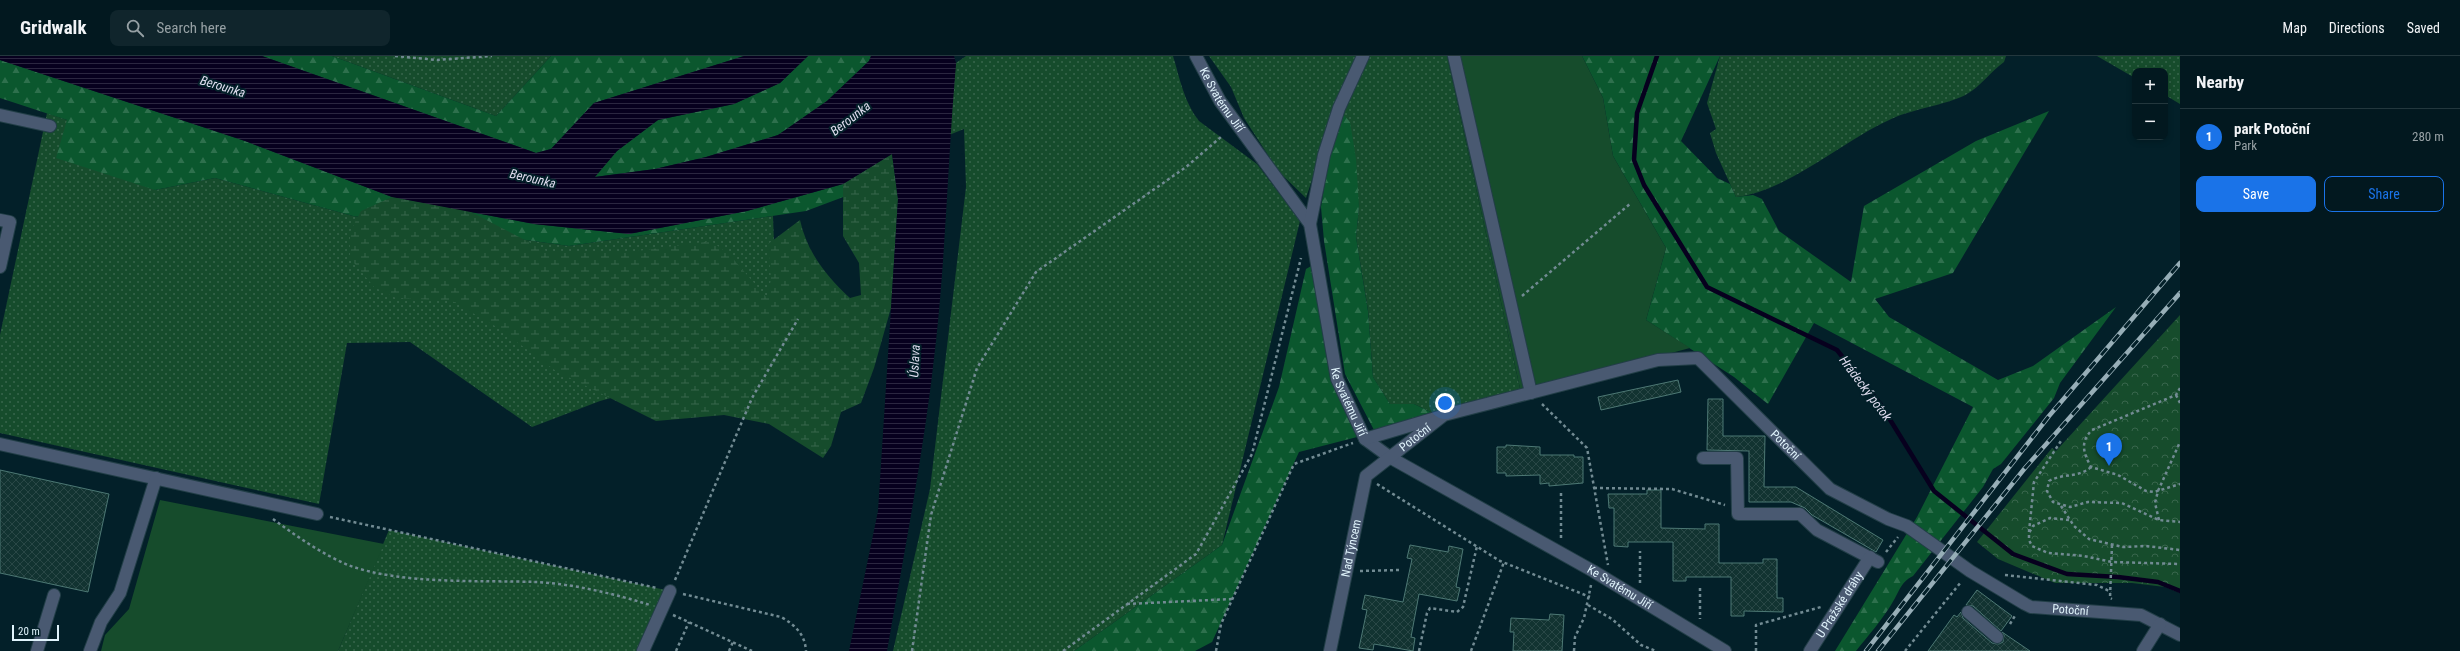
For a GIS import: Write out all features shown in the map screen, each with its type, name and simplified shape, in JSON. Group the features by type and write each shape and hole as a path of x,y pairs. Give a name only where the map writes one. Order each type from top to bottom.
{"street":[{"name":"Ke Svatému Jiří","path":"1196,56 1220,100 1310,224 1337,379 1365,439 1391,458 1593,571 1725,651"},
{"path":"1310,224 1324,155 1336,115 1363,56"},
{"path":"1454,56 1531,392"},
{"path":"0,115 50,126"},
{"path":"0,220 10,222 0,267"},
{"name":"Potoční","path":"1391,458 1444,415 1658,360 1698,358 1830,489 1888,519 1907,526 1970,571 2030,607 2141,615 2180,635"},
{"path":"1365,439 1444,415"},
{"path":"0,444 317,514"},
{"path":"1366,476 1378,465 1391,458"},
{"path":"1703,458 1737,458 1738,514 1800,514 1817,530 1874,560"},
{"name":"Nad Týncem","path":"1330,651 1366,476"},
{"path":"90,651 100,622 120,593 156,478"},
{"name":"U Pražské dráhy","path":"1810,651 1841,602 1874,560"},
{"path":"643,651 670,591"},
{"path":"37,651 54,595"},
{"path":"1968,612 1997,637"},
{"path":"2143,651 2160,624"}],"path":[{"path":"395,56 437,60 492,56"},
{"path":"912,651 931,515 977,368 1036,272 1186,167 1221,137"},
{"path":"1511,306 1631,203"},
{"path":"1063,651 1196,554 1252,454 1302,256"},
{"path":"670,591 752,398 798,319"},
{"path":"2180,388 2176,395 2092,430 2084,438 2083,449 2091,467 2118,475 2146,491 2158,490 2180,484"},
{"path":"1531,392 1587,448 1610,581"},
{"path":"2176,395 2180,403"},
{"path":"1216,651 1221,624 1294,464 1365,439"},
{"path":"2061,441 2034,482 2029,533 2029,540 2032,546 2048,553 2084,556 2112,562 2180,564"},
{"path":"2159,520 2155,503 2158,490 2180,442"},
{"path":"2091,467 2081,474 2056,477 2049,481 2047,491 2053,502 2061,506 2070,507 2088,502 2122,503 2159,520 2180,522"},
{"path":"1366,476 1504,562 1590,597"},
{"path":"1594,488 1672,489 1738,509"},
{"path":"1561,493 1561,553"},
{"path":"257,501 269,516 296,536 349,565 402,577 540,582 599,592 662,609 752,651"},
{"path":"2061,506 2069,520 2089,539 2112,545 2146,546 2180,550"},
{"path":"317,514 670,591 781,617 792,623 801,632 806,651"},
{"path":"2029,533 2033,526 2050,518 2069,520"},
{"path":"1874,560 1907,526"},
{"path":"2111,588 2112,545"},
{"path":"1420,651 1428,610 1434,607 1457,612 1464,607 1477,546"},
{"path":"1640,551 1640,599"},
{"path":"1471,651 1504,562"},
{"path":"1359,571 1402,570"},
{"path":"1574,651 1575,637 1584,618 1590,597 1593,571"},
{"path":"2000,575 2097,585 2111,592"},
{"path":"1700,588 1700,636"},
{"path":"1905,651 1954,591"},
{"path":"1127,604 1232,599"},
{"path":"1756,651 1756,625 1841,602"},
{"path":"1588,605 1612,619 1641,644 1656,651"},
{"path":"676,651 689,622"},
{"path":"729,651 733,642"}],"green space":[{"path":"262,56 332,56 496,116 551,56 744,56 594,103 551,149 536,153"},
{"path":"332,56 551,56 496,116"},
{"path":"808,56 871,56 869,61 827,101 778,135 706,157 655,169 594,177 617,151 658,120 734,104 780,83"},
{"path":"966,56 1173,56 1186,98 1199,121 1257,164 1300,221 1222,545 1074,651 893,651 930,489 966,187 964,129 949,135 956,63"},
{"path":"1209,56 1358,56 1331,122 1306,198 1279,172 1244,118 1231,87"},
{"path":"1369,56 1447,56 1521,393 1437,415 1414,404 1390,404 1373,377 1368,310 1356,237 1359,207 1341,112"},
{"path":"1447,56 1582,56 1603,98 1613,156 1666,248 1646,320 1690,348 1521,393"},
{"path":"1582,56 1720,56 1681,141 1717,178 1730,184 1736,197 1753,195 1762,199 1779,231 1851,282 1864,206 1976,141 2049,111 1953,273 1875,299 1889,317 1998,380 2033,366 2116,307 2060,383 2054,398 2001,464 1993,469 1983,487 1913,576 1905,581 1887,611 1856,651 1835,651 1917,517 1973,407 1814,323 1768,404 1734,377 1646,320 1666,248 1613,156 1603,98"},
{"path":"1720,56 2006,56 2004,62 1977,87 1967,94 1898,116 1878,125 1777,185 1756,193 1736,197 1716,153 1710,133 1716,129 1707,103"},
{"path":"2097,56 2180,56 2180,104 2168,97 2168,68 2132,68 2132,76"},
{"path":"0,60 245,141 392,197 534,224 629,234 747,211 843,184 878,184 806,211 569,246 353,216 215,178 155,190 56,158 67,120 0,98"},
{"path":"1341,112 1350,122 1356,159 1359,207 1356,237 1368,311 1373,377 1390,404 1414,404 1437,415 1375,432 1345,374 1324,241 1321,207 1327,169"},
{"path":"47,113 67,120 155,190 215,178 353,216 569,246 773,216 778,352 600,401 532,427 410,342 347,343 319,504 0,433 0,335"},
{"path":"892,154 898,199 891,308 874,368 861,403 841,412 831,446 823,458 769,424 724,415 656,421 556,371 495,326 452,301 396,298 374,287 350,258 350,232 361,211 392,197 469,211 548,252 630,252 711,241 729,254 767,298 771,279 768,244 800,220 807,243 819,263 825,272 850,298 861,295 859,263 843,236 843,184"},
{"path":"1313,265 1330,377 1357,437 1299,452 1212,642 1195,651 1074,651 1222,545 1279,387 1306,269"},
{"path":"2180,315 2180,593 2165,587 2132,583 2055,583 1998,559 1977,542 2052,448 2056,451"},
{"path":"160,500 384,544 338,651 101,651 105,635 129,609"},
{"path":"389,530 670,591 643,651 338,651"}],"water":[{"path":"0,56 262,56 536,153 551,149 594,103 744,56 808,56 780,83 734,104 658,120 617,151 595,177 655,169 706,157 778,135 827,101 869,61 871,56 954,56 956,63 936,341 908,535 887,651 849,651 878,511 898,199 892,154 843,184 747,211 629,234 534,224 392,197 245,141 0,60"}],"building":[{"path":"1678,380 1681,392 1601,410 1598,397"},
{"path":"1708,399 1723,399 1723,436 1765,436 1764,487 1796,487 1883,540 1876,552 1812,515 1805,508 1791,502 1749,502 1749,451 1707,450"},
{"path":"1506,445 1540,447 1540,455 1574,455 1574,457 1583,457 1583,483 1549,486 1549,483 1540,484 1540,475 1506,476 1506,473 1497,473 1497,447 1506,447"},
{"path":"0,470 109,494 88,592 0,573"},
{"path":"1647,490 1661,490 1661,528 1705,529 1705,524 1719,524 1719,563 1763,563 1763,559 1777,559 1777,598 1783,598 1783,612 1744,611 1744,616 1731,616 1731,577 1686,577 1686,581 1673,581 1673,542 1628,542 1628,547 1614,546 1614,508 1609,508 1608,494 1647,494"},
{"path":"1410,545 1448,552 1449,546 1463,549 1456,587 1460,588 1457,601 1419,594 1411,637 1415,638 1413,651 1374,644 1373,650 1359,648 1367,610 1362,609 1365,595 1403,602 1412,559 1407,558"},
{"path":"1977,590 2012,616 2001,631 1973,606 1966,605"},
{"path":"1961,612 1963,618 1992,643 1999,644 2003,642 2004,635 2002,632 2030,651 1928,651 1954,615 1957,617"},
{"path":"1550,614 1564,615 1562,651 1513,651 1514,632 1510,632 1511,618 1549,620"}],"waterway":[{"name":"Hrádecký potok","path":"1657,56 1637,113 1634,160 1644,185 1707,287 1837,350 1881,405 1934,491 2013,554 2067,574 2118,577 2158,582 2180,591"}],"railway":[{"path":"1866,651 2049,416 2180,263"},
{"path":"1878,651 2025,468 2180,293"}],"place":[{"name":"park Potoční","path":"2109,466"}],"water label":[{"name":"Berounka","path":"223,86"},
{"name":"Berounka","path":"850,118"},
{"name":"Berounka","path":"533,178"},
{"name":"Úslava","path":"914,361"}]}
